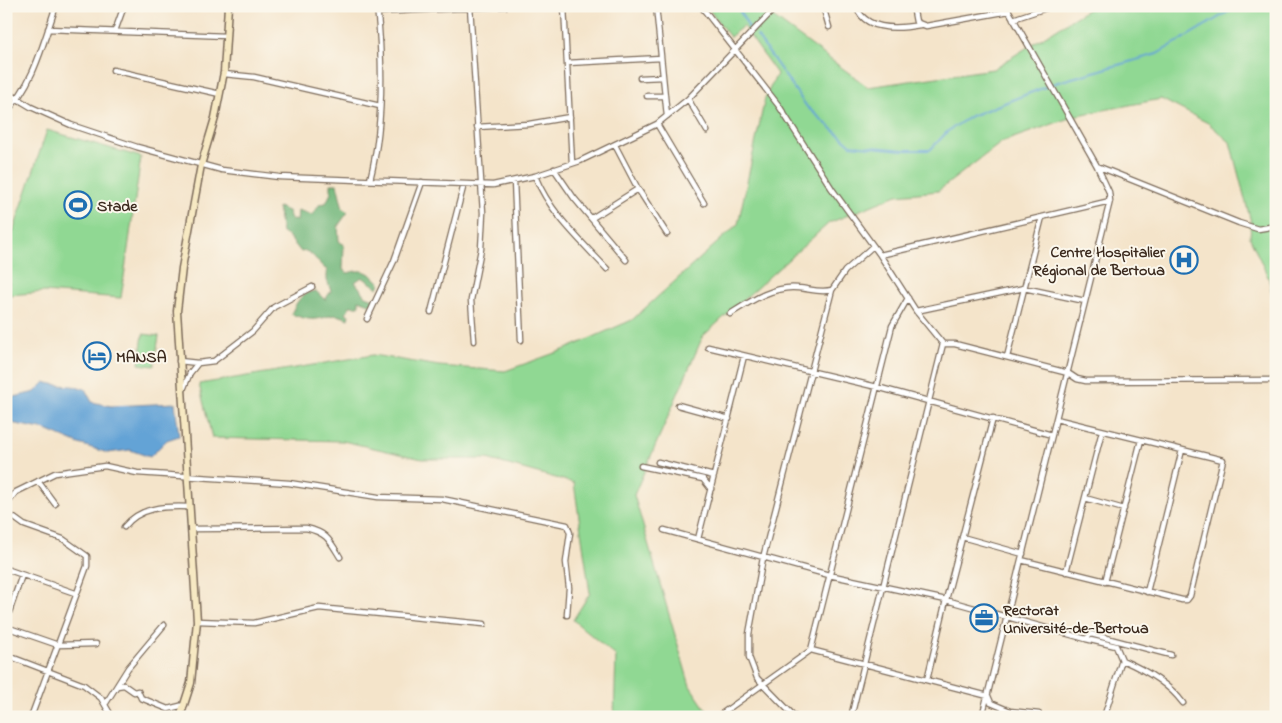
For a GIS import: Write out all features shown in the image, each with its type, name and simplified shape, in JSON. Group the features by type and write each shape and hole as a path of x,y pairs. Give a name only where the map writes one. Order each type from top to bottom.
{"main road":[{"path":"180,717 185,704 194,664 197,621 177,311 182,268 201,165 224,74 228,6"}],"street":[{"path":"6,112 18,100 30,79 56,6"},
{"path":"115,31 124,6"},
{"path":"370,180 376,158 380,106 377,6"},
{"path":"378,12 506,6"},
{"path":"564,6 572,163"},
{"path":"656,6 668,116"},
{"path":"701,6 779,106 832,189 880,254 916,310 942,344"},
{"path":"6,92 18,100 71,125 137,147 222,170 279,177 481,185 535,176 615,145 657,124 688,99 776,6"},
{"path":"823,6 829,27"},
{"path":"856,6 861,17 875,25 898,29 975,19 1009,11"},
{"path":"913,6 916,22 920,25"},
{"path":"982,717 1008,619 1110,202 1109,192 1098,166 1006,6"},
{"path":"1013,19 1052,6"},
{"path":"470,7 481,185 482,234 471,300 474,341"},
{"path":"48,29 226,36"},
{"path":"567,63 661,58"},
{"path":"113,70 220,94"},
{"path":"224,74 254,77 380,106"},
{"path":"640,78 663,77"},
{"path":"647,96 665,96"},
{"path":"688,99 707,131"},
{"path":"477,127 529,124 570,117"},
{"path":"657,124 704,203"},
{"path":"615,145 638,188 667,234"},
{"path":"1098,166 1238,223 1258,229 1276,226"},
{"path":"554,169 626,260"},
{"path":"535,176 541,191 554,211 607,269"},
{"path":"514,181 521,340"},
{"path":"367,319 394,261 422,182"},
{"path":"431,312 464,184"},
{"path":"592,218 638,188"},
{"path":"880,254 1110,202"},
{"path":"1007,357 1042,217"},
{"path":"794,717 757,678 749,657 749,634 763,558 832,290 850,265 873,246"},
{"path":"179,361 198,364 214,361 253,332 274,307 312,287"},
{"path":"730,314 750,301 772,292 796,287 821,293 832,290"},
{"path":"916,310 1024,288 1085,301"},
{"path":"718,717 811,650 892,326 908,298"},
{"path":"942,344 955,344 1007,357 1068,373 1077,379 1086,381 1276,380"},
{"path":"851,717 942,344"},
{"path":"708,347 877,387 1052,436"},
{"path":"698,539 744,356"},
{"path":"182,394 190,373 198,364"},
{"path":"678,405 728,419"},
{"path":"927,680 993,418"},
{"path":"1021,560 1182,600 1187,600 1190,596 1223,460 1056,420"},
{"path":"1066,572 1102,431"},
{"path":"1105,582 1141,440"},
{"path":"1147,592 1182,450"},
{"path":"658,462 714,476"},
{"path":"6,505 16,492 55,473 105,466 137,472 314,486 365,496 442,499 567,525 570,533 566,562 569,588 567,615"},
{"path":"641,466 703,480 711,489"},
{"path":"38,481 55,504"},
{"path":"1085,498 1124,509"},
{"path":"124,527 132,518 142,512 166,506 189,507"},
{"path":"6,512 24,525 63,539 86,556 86,566 49,672 31,717"},
{"path":"192,529 306,528 319,531 326,536 340,557"},
{"path":"664,530 829,575 946,600 1008,619 1116,646 1122,660 1104,717"},
{"path":"962,537 1023,554"},
{"path":"6,570 75,593"},
{"path":"6,621 22,575"},
{"path":"197,621 254,623 319,608 484,624"},
{"path":"106,703 128,668 164,625"},
{"path":"6,627 58,644 96,644"},
{"path":"1086,639 1091,634 1171,655"},
{"path":"811,650 988,696"},
{"path":"6,655 84,685 106,703 112,717"},
{"path":"1122,660 1134,665 1176,693 1184,703"},
{"path":"114,692 117,686 124,685 134,692 138,691 141,698 168,709 180,708 185,704"},
{"path":"988,696 990,703 1010,710 1039,714 1040,717"}],"green space":[{"path":"706,6 758,6 868,87 993,69 1093,6 1276,6 1276,315 1269,279 1250,238 1251,222 1230,142 1208,123 1161,99 1078,115 1002,142 938,191 897,195 829,223 703,336 634,495 690,686 711,717 614,717 616,656 573,620 590,593 574,483 487,459 422,459 343,441 212,438 199,384 373,355 439,366 505,371 566,349 632,320 738,224 765,98 777,74 743,26 730,37"},
{"name":"Stade","path":"47,130 141,157 121,298 44,292 10,295 6,253"},
{"path":"331,184 337,184 343,209 348,212 338,226 339,241 344,245 343,270 348,273 366,272 380,283 378,288 362,277 355,282 366,296 374,299 372,305 359,300 359,306 350,306 346,313 349,315 348,319 335,315 307,319 291,314 298,302 307,293 316,291 325,300 331,291 327,280 327,270 309,253 306,251 301,252 288,236 282,233 278,207 288,211 291,219 297,221 298,210 312,215 320,204 326,203 331,193"},
{"path":"143,334 159,336 154,366 139,364"}],"water":[{"path":"45,382 85,389 92,402 111,406 175,403 179,436 167,440 150,457 130,450 108,453 79,444 46,430 6,422 6,399 35,392"}],"waterway":[{"path":"737,6 749,28"},
{"path":"757,36 807,107 851,145 903,150 930,150 948,131 971,116 1058,82 1157,54 1238,6"}],"place":[{"name":"Stade","path":"78,205"},
{"name":"Centre Hospitalier Régional de Bertoua","path":"1184,260"},
{"name":"MANSA","path":"97,356"},
{"name":"Rectorat Université-de-Bertoua","path":"984,618"}]}
